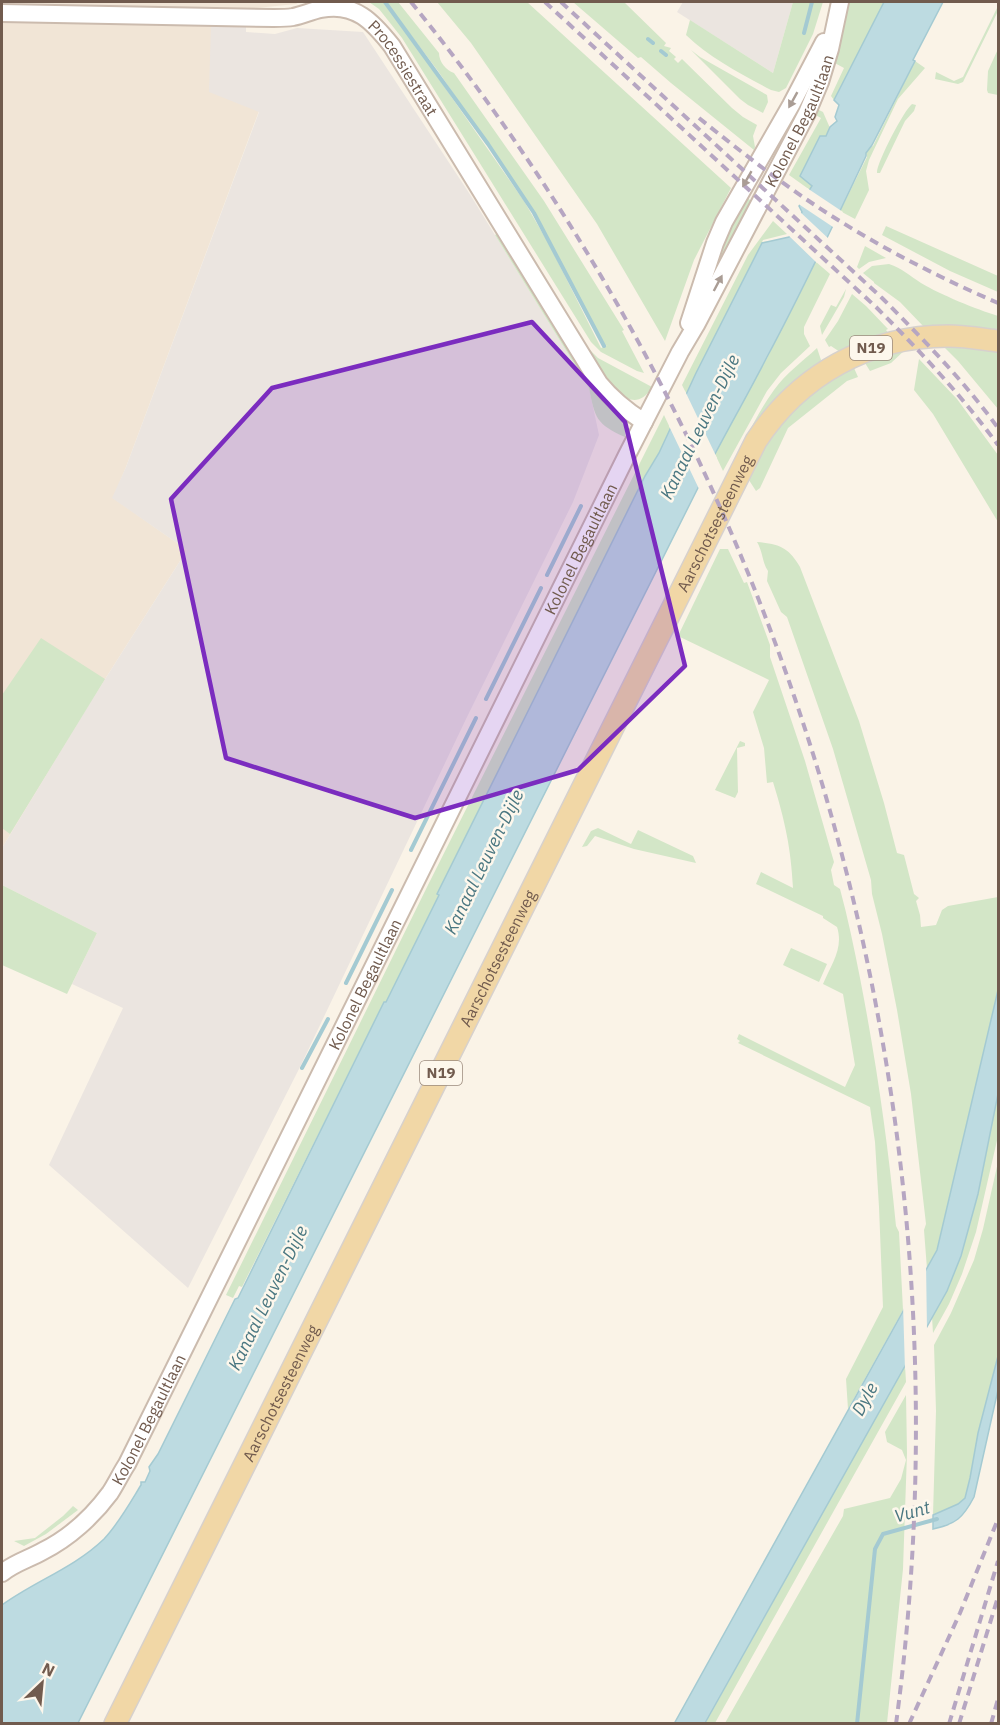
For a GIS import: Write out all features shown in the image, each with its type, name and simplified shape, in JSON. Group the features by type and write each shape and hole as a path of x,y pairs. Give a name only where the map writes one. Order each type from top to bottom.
{"main road":[{"name":"Aarschotsesteenweg","path":"115,1724 747,459 768,423 797,392 856,353 918,337 949,336 999,341"}],"street":[{"name":"Kolonel Begaultlaan","path":"680,352 711,253 724,222 791,105 823,44 839,6"},
{"name":"Kolonel Begaultlaan","path":"2,1573 19,1562 45,1551 90,1516 110,1492 126,1464 644,422 807,113 831,49 839,6"},
{"name":"Processiestraat","path":"2,13 274,18 292,17 322,8 337,8 361,14 392,46 599,383 622,407 644,422"}],"highlighted area":[{"path":"532,322 625,422 685,666 578,770 415,818 226,758 171,499 272,388"}],"shaded area":[{"path":"2,2 299,2 225,11 259,111 113,498 187,550 88,706 2,848"},
{"path":"683,2 793,2 773,73 677,12"},
{"path":"211,24 246,26 246,32 275,34 297,28 363,32 471,196 589,388 599,435 573,502 466,719 300,1067 188,1288 49,1165 123,1008 72,984 97,933 2,885 2,848 88,706 187,550 112,498 126,467 259,112 209,92"}],"green space":[{"path":"369,2 383,2 395,16 524,201 550,246 601,348 608,345 605,346 528,203 438,71 386,2 398,2 439,53 440,60 448,70 454,73 544,201 624,330 622,331 644,373 601,352 591,342 402,38 379,9"},
{"path":"437,2 527,2 731,188 694,260 665,341 597,224 471,43"},
{"path":"573,2 624,2 666,43 664,46 671,48 669,51 676,57 674,59 678,63 682,59 732,108 757,125 753,136 754,150 641,57 638,58"},
{"path":"793,2 823,2 813,34 786,88 779,92 771,90 726,65 686,35 690,20 773,73"},
{"path":"847,2 884,2 834,100 831,96 844,68 831,61"},
{"path":"998,6 998,11 963,82 958,84 935,79 936,72 954,81 963,77"},
{"path":"998,49 998,95 988,93 987,90 988,71"},
{"path":"691,50 767,95 768,102 763,113 740,99"},
{"path":"915,61 925,68 898,99 869,160 866,171 869,190 855,219 840,211 867,157 869,147 873,146"},
{"path":"912,104 916,105 914,111 905,121 880,173 877,173 891,137"},
{"path":"815,108 823,112 830,128 810,190 789,175 821,118 812,113"},
{"path":"744,194 754,204 704,291"},
{"path":"773,221 787,234 763,240 762,242 771,241 742,283 687,395 682,385 748,255"},
{"path":"886,226 998,276 998,292 950,271 882,235"},
{"path":"498,233 604,400 622,421 625,437 602,424 598,419 589,388 495,235"},
{"path":"865,246 886,258 869,262 859,269 857,267"},
{"path":"815,261 830,274 804,327 804,334 810,346 781,373 767,391 723,471 715,454 767,358"},
{"path":"889,264 938,292 998,316 998,330 959,326 924,327 900,302 863,273 872,266"},
{"path":"846,289 844,297 822,335 820,326 831,305 836,307"},
{"path":"852,294 888,329 886,330 889,334 840,352 829,347 825,340"},
{"path":"584,344 598,358 652,387 643,397 633,400 623,396 604,377"},
{"path":"942,345 998,349 998,409 958,361"},
{"path":"817,348 820,363 727,476 755,421 774,390"},
{"path":"906,349 891,363 870,371 865,363 868,357"},
{"path":"919,359 957,399 998,455 998,522 933,414 914,390"},
{"path":"854,368 858,377 847,381 788,428 760,488 756,491 747,477 772,432 819,384"},
{"path":"664,415 671,430 645,476 437,894 440,894 386,1003 384,1002 242,1287 239,1286 233,1298 226,1295 428,885"},
{"path":"757,542 783,548 792,555 800,567 859,721 897,853 904,855 914,894 919,898 916,901 921,927 936,925 942,910 948,906 998,897 998,990 937,1250 927,1269 924,1230 926,1224 911,1094 871,880 833,749 787,617 781,612 767,581 768,571"},
{"path":"720,549 728,549 744,583 747,582 770,645 770,657 805,761 834,862 831,870 834,885 840,889 851,933 881,1102 896,1226 899,1232 903,1310 848,1409 846,1379 883,1307 875,1142 870,1107 738,1043 739,1034 845,1087 855,1065 843,994 823,984 838,949 837,927 823,916 756,884 761,872 793,888 791,860 784,822 773,782 767,783 764,748 753,712 769,680 678,636"},
{"path":"41,638 105,679 10,834 2,828 2,695"},
{"path":"740,741 745,743 745,746 737,748 738,792 735,798 715,790"},
{"path":"598,828 631,844 638,830 693,856 696,863 634,849 595,836 587,846 582,847 591,831"},
{"path":"2,885 97,933 67,994 2,965"},
{"path":"791,948 827,964 819,982 783,965"},
{"path":"998,1094 998,1136 976,1232 962,1274 933,1333 932,1317 947,1291 961,1256 978,1194"},
{"path":"998,1162 998,1356 978,1433 965,1498 958,1504 933,1515 936,1411 934,1345 974,1260"},
{"path":"905,1365 906,1382 715,1723 705,1724"},
{"path":"906,1395 907,1453 903,1569 887,1723 725,1723 843,1516 844,1509 890,1498 901,1479 906,1460 902,1450 887,1442 885,1432"},
{"path":"73,1506 78,1510 46,1534 24,1546 14,1541 35,1538"}],"water":[{"name":"Kanaal Leuven-Dijle","path":"884,2 943,2 913,60 915,61 866,153 793,308 715,454 78,1723 2,1724 2,1605 80,1558 104,1539 124,1513 141,1482 145,1482 150,1471 149,1467 158,1454 235,1299 238,1298 762,243 789,237 802,212 799,206 812,186 800,176 820,136 826,136 830,127 837,121 835,117 839,105 834,100"},
{"name":"Dyle","path":"998,990 998,1094 978,1194 961,1256 947,1291 705,1723 674,1724 937,1250"},
{"path":"998,1356 998,1390 974,1497 958,1519 948,1525 933,1529 933,1515 958,1504 965,1498 978,1433"}],"pier":[{"path":"807,188 843,212 836,229 797,203"},
{"path":"798,210 830,240 817,263 787,234"},
{"path":"685,391 717,458 700,491 669,426"},
{"path":"926,1263 927,1330 905,1370 903,1304"}],"waterway":[{"path":"385,2 488,144 534,213 604,346"},
{"path":"804,33 812,2"},
{"path":"648,39 653,43"},
{"path":"661,51 666,55"},
{"path":"547,575 581,506"},
{"path":"486,699 541,588"},
{"path":"411,850 476,718"},
{"path":"346,983 392,890"},
{"path":"302,1068 328,1019"},
{"name":"Vunt","path":"857,1724 875,1549 883,1534 937,1519"}],"railway":[{"path":"411,2 547,189 663,388 757,596 830,813 882,1036 910,1263 915,1493 896,1724"},
{"path":"545,2 876,307 940,374 998,445"},
{"path":"561,2 882,298 957,377 998,428"},
{"path":"699,118 787,186 843,223 919,266 998,303"},
{"path":"909,1724 960,1613 998,1519"},
{"path":"949,1724 998,1561"},
{"path":"959,1724 998,1597"},
{"path":"991,1724 998,1699"}]}
